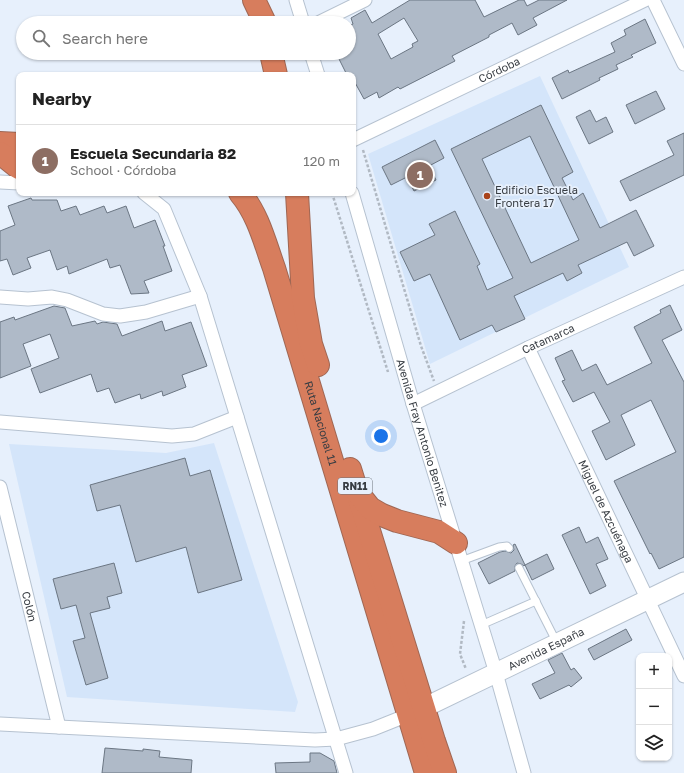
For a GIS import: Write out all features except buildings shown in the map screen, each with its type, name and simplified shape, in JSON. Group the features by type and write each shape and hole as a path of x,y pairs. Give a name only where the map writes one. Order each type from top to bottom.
{"highway":[{"path":"254,0 262,14"},
{"path":"266,72 268,60"},
{"path":"272,60 275,72"},
{"path":"0,143 16,144"},
{"path":"0,153 16,166"},
{"name":"Ruta Nacional 11","path":"242,196 260,227 416,712 445,773"},
{"name":"Ruta Nacional 11","path":"297,196 303,298 311,344 357,492 416,712 426,773"},
{"path":"357,492 370,508 397,521 439,532 459,552"}],"main road":[{"name":"Avenida España","path":"416,712 684,582"}],"street":[{"path":"296,0 301,16"},
{"path":"332,16 365,0"},
{"name":"Córdoba","path":"356,138 645,0"},
{"path":"653,0 684,64"},
{"path":"314,60 317,72"},
{"path":"0,182 16,183"},
{"path":"148,196 164,209 200,296 346,773"},
{"name":"Avenida Fray Antonio Benitez","path":"353,196 413,404 496,673 524,773"},
{"name":"Catamarca","path":"413,404 528,348 684,277"},
{"path":"0,297 28,299 52,297 67,300 103,314 120,316 146,312 200,296"},
{"name":"Miguel de Azcuénaga","path":"528,348 684,676"},
{"path":"0,422 172,436 194,434 237,417"},
{"name":"Colón","path":"0,487 59,727"},
{"path":"0,724 307,739 336,739 373,728 416,712"}],"lane":[{"path":"459,552 507,546 508,548"},
{"path":"519,568 557,643"},
{"path":"481,625 536,601"}],"path":[{"path":"356,138 419,338 438,392"},
{"path":"333,196 389,375"},
{"path":"464,617 465,624 460,654 472,684"}],"shaded area":[{"path":"540,76 629,267 430,364 368,154"},
{"path":"214,443 298,702 295,712 67,697 9,444 166,453"}],"place":[{"name":"Escuela Secundaria 82","path":"420,175"},
{"name":"Edificio Escuela Frontera 17","path":"487,196"}]}
